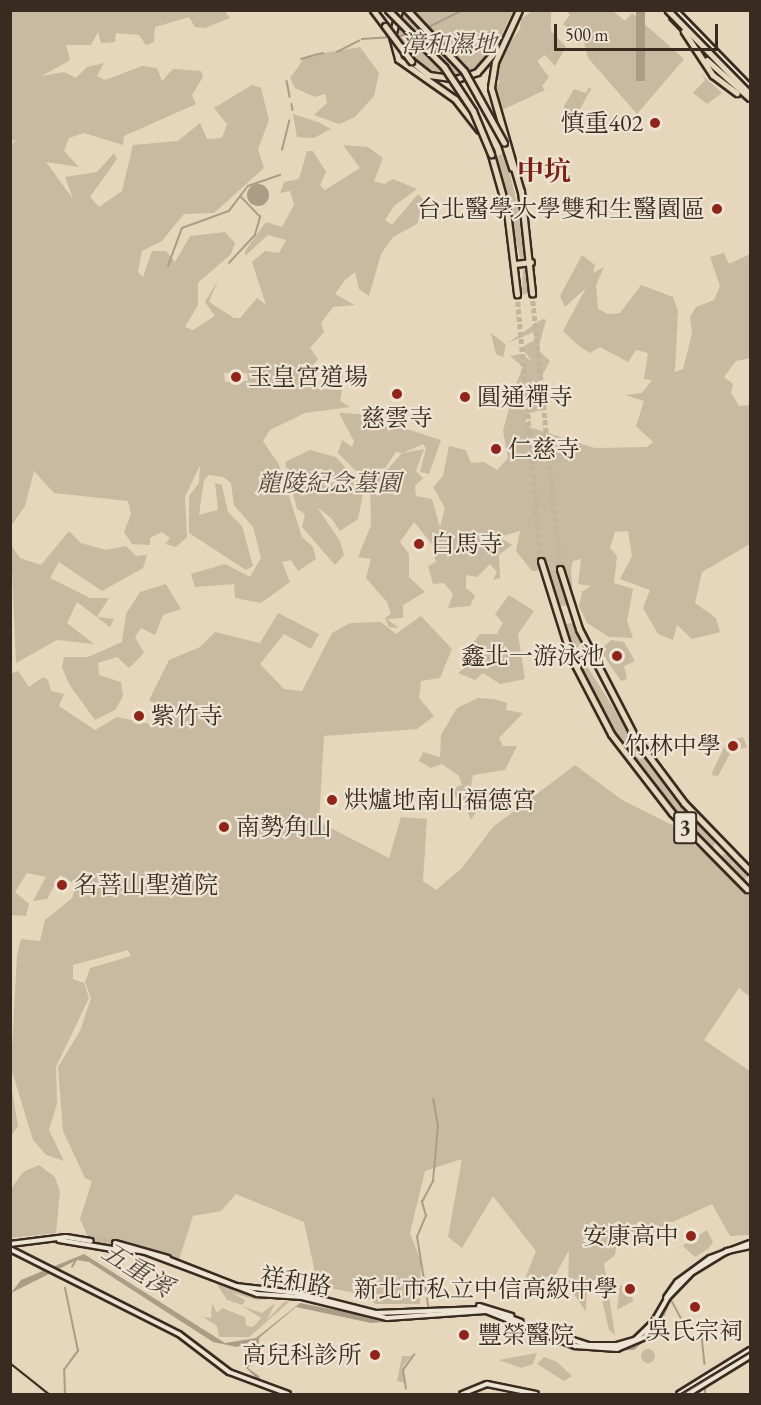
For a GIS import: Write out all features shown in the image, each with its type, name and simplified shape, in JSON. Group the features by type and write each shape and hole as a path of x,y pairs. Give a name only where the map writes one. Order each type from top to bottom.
{"highway":[{"path":"373,10 411,61 429,75 456,79 482,68 504,40"},
{"path":"388,10 444,67 473,111 491,154 515,264 517,294"},
{"path":"399,10 392,26 394,51 406,68 464,107 491,154"},
{"path":"407,10 464,71 506,142"},
{"path":"519,10 492,72 493,99 521,192 531,262 532,294"},
{"path":"669,10 747,92"},
{"path":"669,10 713,75 747,92"},
{"path":"697,44 707,60 747,92"},
{"path":"515,264 531,262"},
{"name":"3","path":"541,561 559,627 590,697 629,759 712,857 747,889"},
{"name":"3","path":"560,568 569,600 588,650 638,742 723,846 750,871"},
{"path":"571,657 588,650"},
{"path":"712,857 723,846"}],"main road":[{"path":"669,10 687,29 697,44"},
{"path":"669,10 709,46 747,92"},
{"path":"669,10 703,51 747,92"},
{"path":"687,29 697,34"},
{"path":"709,46 718,61 747,92"},
{"path":"703,51 718,61"},
{"path":"10,1244 52,1238 83,1239 91,1240 60,1238 165,1260"},
{"name":"祥和路","path":"398,1316 236,1286 171,1260 115,1245 165,1260 230,1287 398,1316 490,1306 579,1344 628,1344 646,1332 668,1293 690,1271 726,1249 750,1245"},
{"name":"祥和路","path":"431,1313 486,1311 575,1346 629,1347 652,1329 668,1297 691,1273 727,1251 750,1245"},
{"path":"10,1249 57,1270 186,1338 229,1372 288,1395"},
{"path":"688,1395 750,1350"},
{"path":"679,1395 750,1356"},
{"path":"462,1395 487,1384 536,1395"}],"green space":[{"path":"11,10 224,10 230,18 205,28 195,27 189,17 155,27 154,42 146,45 139,35 116,33 115,42 101,43 98,32 91,45 66,45 70,60 42,76 64,72 76,78 87,67 104,63 97,76 105,80 142,66 157,68 162,81 173,69 201,71 203,77 192,95 196,104 124,136 123,145 84,133 69,138 64,151 79,167 46,162 73,199 65,177 97,172 114,153 117,159 90,197 99,207 122,191 133,145 178,141 200,123 207,139 222,138 227,124 214,108 252,85 261,88 269,120 258,149 264,168 214,213 184,214 162,241 142,251 138,272 143,277 152,251 166,251 175,262 190,236 225,232 235,243 231,254 198,283 198,305 185,327 193,330 215,316 205,302 218,280 209,302 234,318 240,318 257,298 266,305 252,262 265,251 279,253 286,240 268,235 245,256 245,251 266,222 282,227 294,205 290,191 280,193 284,182 299,179 307,151 313,151 326,172 320,185 325,190 360,168 343,145 368,147 383,158 374,181 384,184 393,179 417,189 394,206 385,220 392,225 418,194 424,200 417,224 393,237 381,254 369,296 359,289 355,272 345,280 335,294 355,305 333,307 321,323 324,332 310,348 318,359 312,366 318,389 342,390 340,401 350,407 305,413 270,430 263,441 279,465 302,537 313,547 316,559 298,571 291,560 282,562 290,582 261,603 235,598 234,584 195,587 191,574 225,564 250,577 261,558 253,527 234,505 231,483 223,477 209,475 204,480 199,515 218,510 215,483 222,485 228,512 242,526 253,566 246,570 189,533 189,496 199,483 200,465 185,497 187,537 176,547 165,544 170,538 162,532 150,538 150,545 132,544 124,532 131,514 128,501 54,493 34,471 25,506 11,526 10,146 16,140 11,141","holes":["224,373 247,373 248,381 225,382"]},
{"name":"漳和濕地","path":"401,11 513,11 495,49 477,70 457,78 430,73 415,63 394,34"},
{"path":"532,11 558,11 551,13 551,31 566,47 555,66 545,55 537,61 549,77 542,86 545,90 500,111 495,88 500,81 495,75 501,55 520,29 521,19"},
{"path":"566,11 613,11 625,21 632,13 684,59 637,114 588,58 584,42 563,24 570,15"},
{"path":"360,47 379,73 374,96 355,117 339,124 314,115 327,103 325,94 315,97 295,88 290,78 306,56"},
{"path":"701,74 722,93 707,104 693,93 705,80"},
{"path":"589,87 591,89 573,122 574,115 565,113 564,106 574,89 586,93"},
{"path":"293,114 331,129 314,138 297,137"},
{"path":"505,152 528,252 521,261 496,157"},
{"path":"724,253 729,264 750,254 750,358 736,361 724,377 733,384 731,393 739,406 750,405 750,544 702,572 695,603 716,618 720,632 692,639 677,625 673,640 658,634 643,608 650,590 620,579 632,556 628,531 615,532 610,548 617,556 614,583 633,589 627,621 633,638 609,637 587,623 579,606 582,592 591,586 578,584 581,559 573,561 571,569 573,599 562,568 557,570 568,606 557,605 543,558 537,560 538,571 532,571 516,551 520,531 499,537 512,545 499,555 500,578 493,580 497,572 490,564 477,577 466,575 466,588 475,596 470,606 448,608 453,594 444,583 433,584 428,566 436,562 432,544 414,522 400,542 409,554 409,577 425,592 403,605 403,618 387,619 399,628 389,627 385,618 391,614 387,602 366,578 371,559 358,557 371,525 370,476 388,469 402,453 396,452 385,468 364,472 363,478 338,453 342,440 352,447 354,441 339,413 360,414 441,440 429,474 420,472 426,448 423,444 403,453 424,449 416,471 423,478 415,486 416,496 432,499 440,527 445,508 433,487 443,476 449,446 466,450 471,463 484,462 497,470 508,458 503,431 510,404 527,397 526,389 513,391 523,367 510,356 521,354 533,362 521,348 534,340 536,331 508,343 542,319 546,320 538,350 550,361 529,400 542,410 526,414 526,426 595,448 647,447 653,442 636,426 644,401 625,395 642,393 652,380 644,379 648,353 636,350 628,362 600,347 590,353 579,346 563,331 586,288 565,307 560,296 582,255 595,265 593,273 604,267 596,285 598,309 608,314 620,313 641,285 673,297 678,311 675,372 683,369 692,333 690,317 696,307 714,300 720,286 710,257"},
{"path":"523,268 528,269 530,293 522,295"},
{"path":"491,333 506,345 503,357 496,354"},
{"name":"龍陵紀念墓園","path":"310,450 336,457 364,489 358,519 340,531 331,518 317,507 340,541 344,555 335,565 302,527 305,514 297,509 285,462"},
{"path":"69,531 81,543 106,550 126,546 136,556 147,555 143,568 102,591 59,562 50,578 90,598 109,598 97,617 114,619 110,627 77,602 67,623 94,644 57,640 16,663 11,545 20,558 41,565"},
{"path":"166,584 181,609 163,615 155,635 141,628 135,637 144,653 129,668 117,657 98,663 99,675 121,682 123,696 115,710 95,720 69,684 62,667 64,657 88,657 122,642 126,614 140,592"},
{"path":"509,595 534,611 518,634 525,679 500,684 483,673 475,680 458,673 471,662 465,653 480,634 497,634 503,623 495,614"},
{"path":"278,613 319,634 311,649 284,634 260,664 284,689 302,691 332,633 350,623 381,622 396,634 421,616 452,649 440,678 421,681 419,698 434,716 417,729 324,736 319,822 389,858 401,817 427,819 423,881 436,890 462,868 493,827 575,765 622,800 672,825 744,888 750,883 750,997 739,988 704,1040 750,1071 750,1235 730,1236 712,1204 653,1231 652,1227 640,1247 629,1234 618,1238 615,1255 604,1264 615,1335 609,1330 597,1279 587,1282 586,1312 568,1285 569,1250 550,1285 525,1279 536,1251 493,1196 462,1248 448,1237 462,1159 425,1171 410,1233 421,1262 420,1304 376,1304 361,1294 318,1286 304,1222 236,1194 221,1211 193,1216 179,1260 138,1245 91,1244 80,1219 92,1181 85,1178 63,1131 58,1067 80,1031 91,998 85,982 90,968 131,956 128,950 73,965 73,979 84,983 89,998 56,1067 57,1104 49,1130 64,1161 46,1155 33,1140 11,1068 17,955 21,939 40,941 45,920 72,898 76,885 60,875 47,899 33,901 46,877 27,873 15,892 29,904 26,916 11,915 10,674 18,671 29,687 43,677 48,680 51,691 64,694 59,706 95,730 117,717 160,726 156,704 149,700 169,660 200,647 215,632 260,643"},
{"path":"574,623 580,644 576,650 561,624"},
{"name":"鑫北一游泳池","path":"611,640 624,642 635,661 624,666 627,679 621,681 600,650"},
{"path":"580,655 648,763 715,841 713,850 677,816 619,741 576,663"},
{"path":"478,698 507,703 506,710 523,713 499,738 503,746 517,746 505,770 473,775 469,796 481,804 471,820 463,801 446,791 462,785 459,776 442,764 431,768 419,761 423,752 440,757 441,735 457,708"},
{"path":"743,737 747,747 731,752 718,776 711,775 727,741"},
{"path":"723,854 729,855 750,875 742,881 721,859"},
{"path":"10,1079 18,1126 11,1136 10,1136"},
{"path":"39,1165 55,1177 60,1192 56,1233 11,1238 11,1189 23,1172"},
{"path":"707,1230 713,1242 708,1249 695,1257 683,1246 676,1250"},
{"path":"216,1283 239,1291 282,1298 257,1300 232,1293 245,1300 243,1305 227,1300"},
{"path":"620,1285 631,1288 633,1301 617,1310"},
{"path":"285,1301 289,1302 249,1337 219,1337 217,1326 203,1317 211,1318 212,1303 217,1313 222,1308 245,1317 246,1326 253,1327 261,1318 242,1306 262,1313 275,1303 267,1320"},
{"path":"648,1349 653,1351 655,1356 653,1361 648,1363 643,1361 641,1356 643,1351"},
{"path":"537,1353 533,1364 521,1368 499,1360"},
{"path":"402,1356 412,1356 403,1366 405,1383 397,1381"},
{"path":"544,1357 557,1362 572,1376 564,1381 537,1364"},
{"path":"11,1362 51,1394 46,1394"}],"shaded area":[{"path":"636,11 645,11 645,81 636,81"},
{"path":"254,184 262,184 269,191 269,199 262,206 254,206 247,199 247,191"},
{"name":"五重溪","path":"750,1242 750,1249 735,1250 677,1287 659,1328 634,1350 576,1351 487,1314 371,1323 296,1307 259,1338 259,1351 248,1368 259,1376 262,1383 246,1368 258,1351 256,1340 237,1347 213,1342 89,1262 77,1260 11,1293 21,1280 84,1254 225,1343 256,1338 300,1303 376,1318 484,1307 583,1344 624,1346 650,1333 682,1275 721,1250"}],"waterway":[{"path":"427,28 463,10"},
{"path":"396,37 423,31"},
{"path":"362,39 388,37"},
{"path":"337,52 359,41"},
{"path":"301,59 318,54"},
{"path":"287,81 290,97"},
{"path":"292,104 293,110"},
{"path":"282,150 289,121"},
{"path":"168,266 182,228 229,211 248,186 280,175"},
{"path":"229,263 255,235 260,217 241,197"},
{"path":"429,1311 417,1237 426,1216 422,1202 433,1181 438,1126 433,1099"},
{"name":"五重溪","path":"72,1267 76,1260"},
{"path":"65,1288 78,1351 64,1370 65,1394"},
{"path":"672,1301 681,1318"},
{"path":"702,1336 705,1364"},
{"path":"406,1389 403,1370 414,1355"},
{"path":"705,1388 705,1394"}],"tunnel":[{"path":"532,293 560,569"},
{"path":"517,294 541,561"},
{"path":"91,1238 115,1243"},
{"path":"91,1242 115,1247"}],"tram line":[{"path":"681,1394 750,1352"},
{"path":"10,1363 49,1394"}],"place":[{"name":"慎重402","path":"655,123"},
{"name":"台北醫學大學雙和生醫園區","path":"717,209"},
{"name":"玉皇宮道場","path":"236,377"},
{"name":"慈雲寺","path":"397,394"},
{"name":"圓通禪寺","path":"465,397"},
{"name":"仁慈寺","path":"496,449"},
{"name":"白馬寺","path":"419,544"},
{"name":"鑫北一游泳池","path":"617,656"},
{"name":"紫竹寺","path":"139,716"},
{"name":"竹林中學","path":"733,746"},
{"name":"烘爐地南山福德宮","path":"332,800"},
{"name":"南勢角山","path":"224,827"},
{"name":"名菩山聖道院","path":"62,885"},
{"name":"安康高中","path":"691,1236"},
{"name":"新北市私立中信高級中學","path":"630,1289"},
{"name":"吳氏宗祠","path":"695,1307"},
{"name":"豐榮醫院","path":"464,1335"},
{"name":"高兒科診所","path":"375,1355"}],"district":[{"name":"中坑","path":"544,171"}]}
